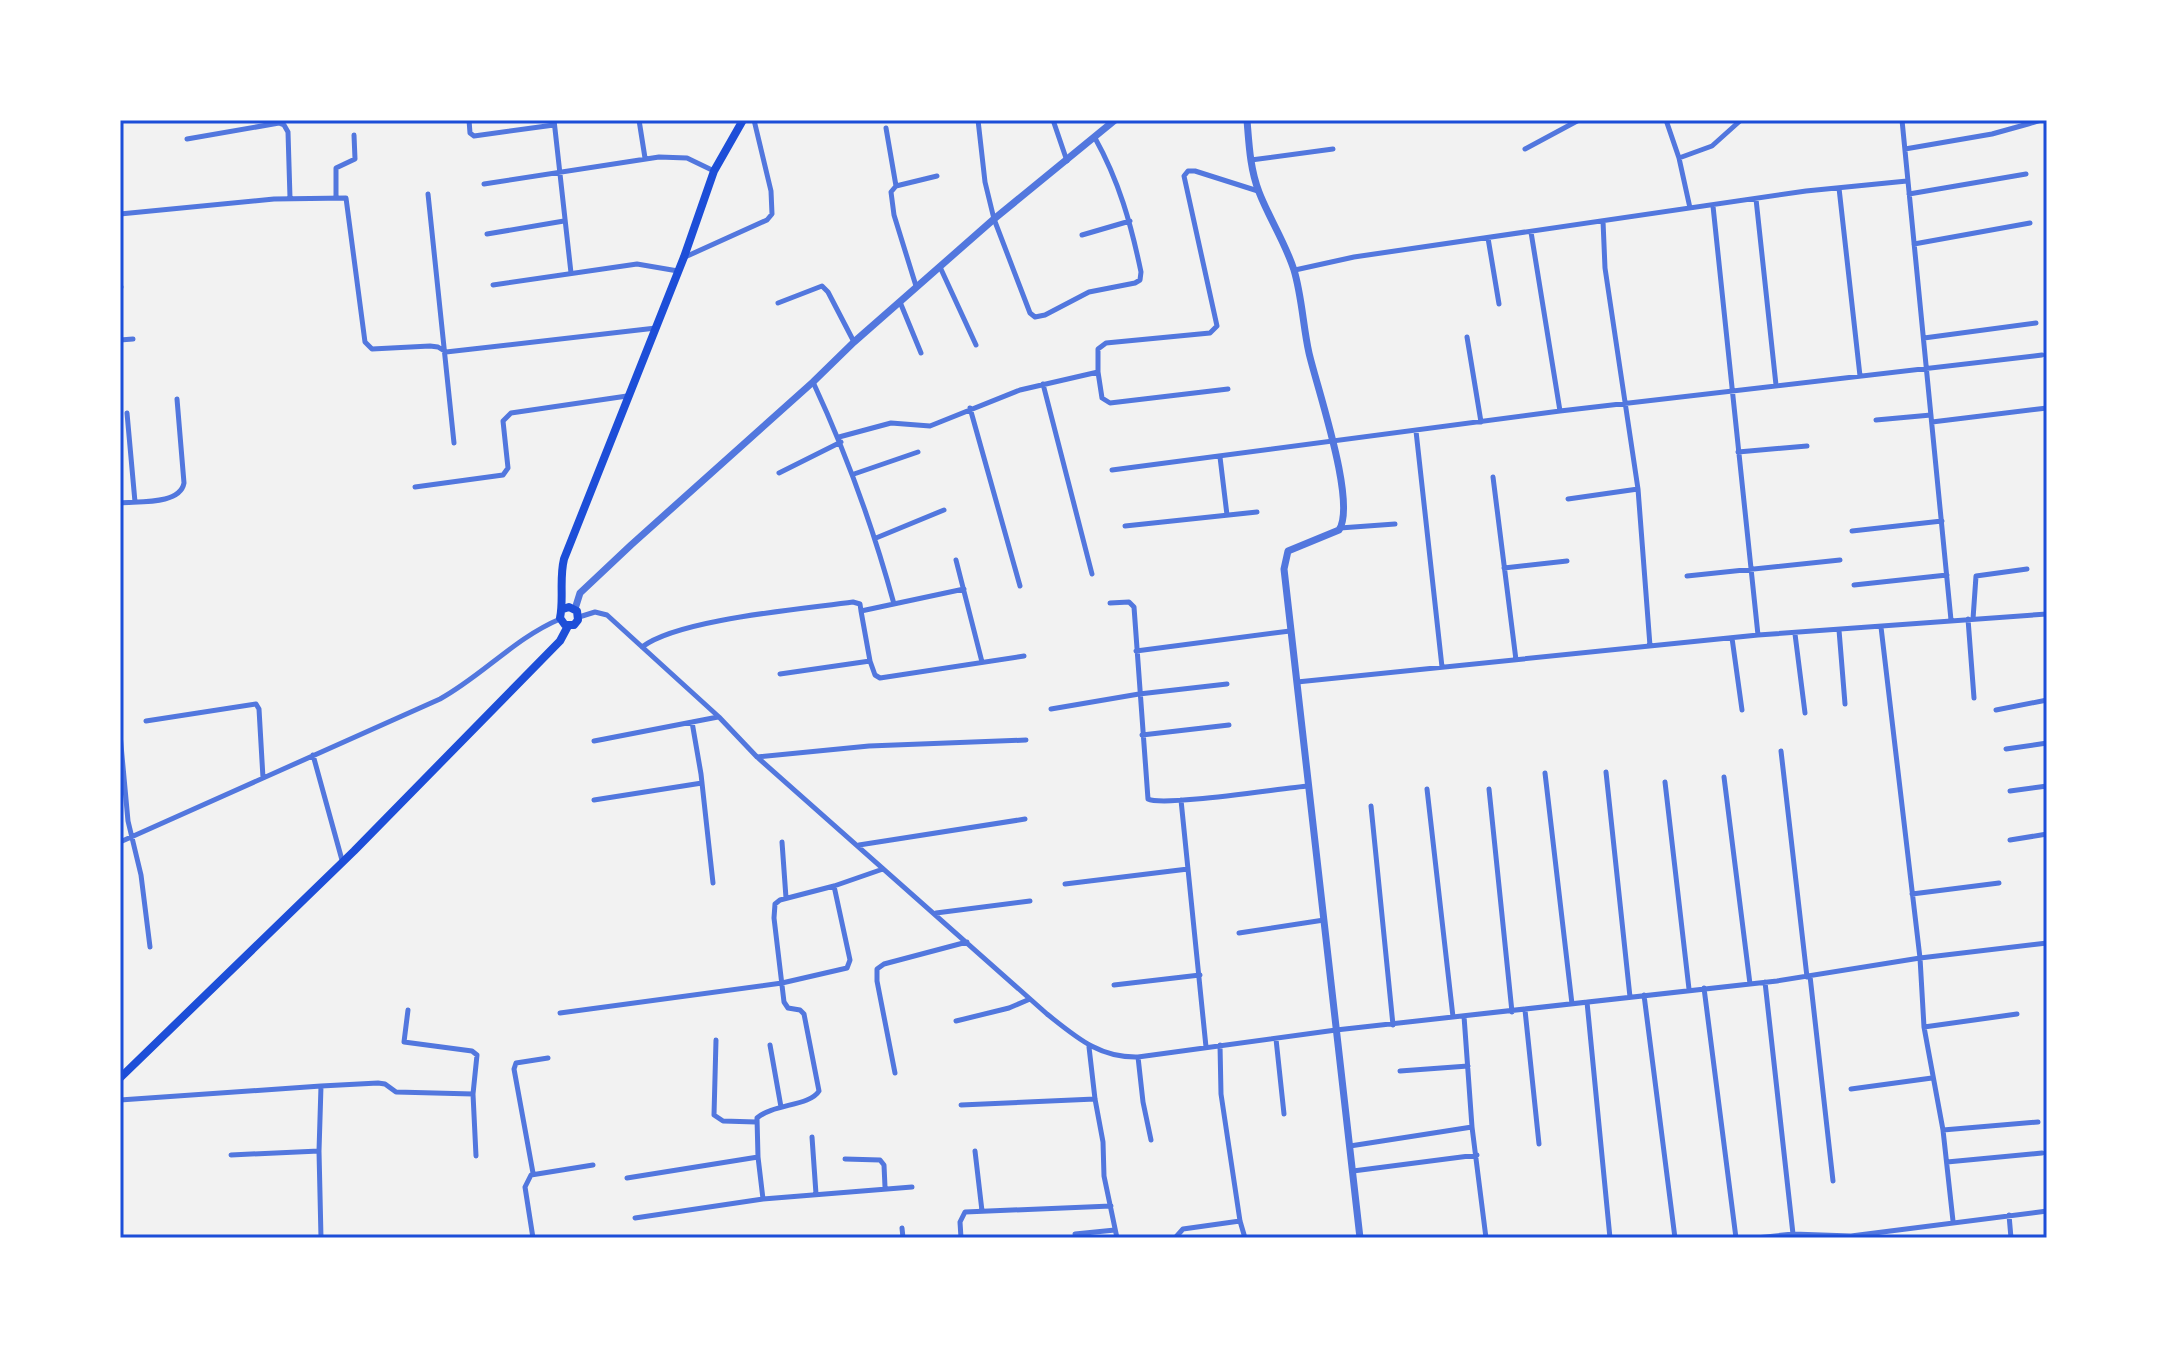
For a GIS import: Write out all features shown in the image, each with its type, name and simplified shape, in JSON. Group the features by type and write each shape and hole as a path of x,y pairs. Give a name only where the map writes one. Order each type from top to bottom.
{"main road":[{"path":"568,626 560,619 563,609 560,577 564,559 684,257 714,171 743,120"},
{"path":"120,1078 560,641 568,626 577,623 577,613 569,607 563,609"}],"street":[{"path":"469,120 470,133 474,136 554,122 571,273"},
{"path":"639,120 645,159"},
{"path":"684,257 767,220 772,214 771,191 754,120"},
{"path":"978,120 985,182 994,219 1030,313 1035,317 1089,292 1140,280 1130,221 1112,168 1095,138"},
{"path":"1053,120 1067,161"},
{"path":"1115,120 916,286 631,545 580,593 577,613 607,615 719,717 757,757 1030,999 1089,1047 1116,1056 1138,1057 1336,1030 1808,977 1920,958 2047,943"},
{"path":"1247,120 1258,191 1294,270 1309,354 1345,504 1340,528"},
{"path":"1525,149 1579,120"},
{"path":"1666,120 1679,158 1690,208"},
{"path":"1679,158 1712,146 1741,120"},
{"path":"1902,120 1951,620"},
{"path":"1905,149 1992,134 2041,120"},
{"path":"187,139 279,123 284,125 288,132 290,198"},
{"path":"886,128 896,186 891,195 894,215 916,286"},
{"path":"336,196 336,168 355,159 354,135"},
{"path":"1251,160 1333,149"},
{"path":"484,184 645,159 687,158 714,171"},
{"path":"1228,389 1110,403 1102,398 1098,349 1102,344 1210,333 1217,326 1184,180 1186,173 1205,173 1258,191"},
{"path":"1908,195 2026,174"},
{"path":"896,186 937,176"},
{"path":"1294,270 1354,257 1690,208 1907,181"},
{"path":"1839,188 1860,376"},
{"path":"428,194 454,443"},
{"path":"120,214 290,198 344,197 348,201 367,346 377,350 438,347 446,352 656,328"},
{"path":"1756,199 1776,385"},
{"path":"1713,206 1758,635"},
{"path":"487,234 564,221"},
{"path":"1082,235 1130,221"},
{"path":"1603,221 1605,268 1638,489 1650,646"},
{"path":"1914,244 2030,223"},
{"path":"1531,232 1560,411"},
{"path":"1488,238 1499,304"},
{"path":"493,285 637,264 678,271"},
{"path":"940,266 976,345"},
{"path":"778,303 822,286 854,342"},
{"path":"899,301 921,353"},
{"path":"1924,338 2036,323"},
{"path":"1467,337 1481,422"},
{"path":"120,340 133,339"},
{"path":"1112,470 1560,411 2042,355"},
{"path":"779,473 840,439 891,423 924,427 1043,384 1098,372"},
{"path":"813,382 854,474 894,604"},
{"path":"1043,384 1092,574"},
{"path":"415,487 503,475 508,468 503,421 511,413 628,396"},
{"path":"120,503 175,497 183,491 177,399"},
{"path":"970,408 1020,586"},
{"path":"1932,422 2047,408"},
{"path":"127,413 135,502"},
{"path":"1876,420 1931,415"},
{"path":"1416,431 1442,667"},
{"path":"1738,452 1807,446"},
{"path":"854,474 918,452"},
{"path":"1220,457 1227,515"},
{"path":"1493,477 1516,660"},
{"path":"1568,499 1638,489"},
{"path":"876,538 944,510"},
{"path":"1125,526 1257,512"},
{"path":"1852,531 1942,521"},
{"path":"1360,1238 1284,569 1288,551 1333,534 1340,528 1395,524"},
{"path":"956,560 982,662"},
{"path":"1687,576 1840,560"},
{"path":"1504,568 1567,561"},
{"path":"1974,698 1971,619 1976,576 2027,569"},
{"path":"1854,585 1947,575"},
{"path":"861,611 964,589"},
{"path":"642,647 658,637 709,624 853,602 860,604 870,661 875,675 880,678 1024,656"},
{"path":"1110,603 1133,604 1148,799 1154,802 1181,800 1308,786"},
{"path":"1297,682 1758,635 2047,614"},
{"path":"120,842 460,688 539,628 560,619"},
{"path":"1881,627 1920,958 1924,1027 1943,1130 1953,1221"},
{"path":"1839,630 1845,704"},
{"path":"1136,651 1290,631"},
{"path":"1795,634 1805,713"},
{"path":"1732,638 1742,710"},
{"path":"780,674 870,661"},
{"path":"1051,709 1139,694 1227,684"},
{"path":"1996,710 2047,700"},
{"path":"146,721 256,704 259,709 263,778"},
{"path":"594,741 719,717"},
{"path":"692,722 713,883"},
{"path":"1142,735 1229,725"},
{"path":"120,734 131,837 141,875 150,947"},
{"path":"757,757 869,746 1026,740"},
{"path":"2006,749 2047,743"},
{"path":"1781,751 1833,1181"},
{"path":"313,755 342,860"},
{"path":"1606,772 1630,997"},
{"path":"1545,773 1572,1004"},
{"path":"1724,777 1750,984"},
{"path":"1665,782 1689,989"},
{"path":"594,800 702,783"},
{"path":"2010,791 2047,786"},
{"path":"1427,789 1453,1017"},
{"path":"1489,789 1512,1012"},
{"path":"1181,800 1209,1046"},
{"path":"1371,806 1393,1025"},
{"path":"858,845 1025,819"},
{"path":"2010,840 2047,834"},
{"path":"782,842 786,898"},
{"path":"763,1199 756,1122 760,1114 814,1098 819,1091 804,1014 802,1010 786,1007 773,909 776,902 786,898 883,869"},
{"path":"1065,884 1188,869"},
{"path":"1912,894 1999,883"},
{"path":"560,1013 782,983 850,965 834,886"},
{"path":"935,913 1030,901"},
{"path":"1239,933 1324,920"},
{"path":"895,1073 877,969 884,964 967,942"},
{"path":"1114,985 1200,975"},
{"path":"1765,982 1793,1234"},
{"path":"1704,988 1736,1238"},
{"path":"1644,995 1675,1238"},
{"path":"956,1021 1009,1008 1030,999"},
{"path":"1587,1002 1610,1238"},
{"path":"408,1010 404,1042 475,1053 478,1059 473,1094 476,1156"},
{"path":"1525,1010 1539,1144"},
{"path":"1924,1027 2017,1014"},
{"path":"1464,1016 1472,1127 1486,1238"},
{"path":"1276,1039 1284,1114"},
{"path":"716,1040 714,1115 723,1121 756,1122"},
{"path":"770,1045 781,1107"},
{"path":"1220,1045 1221,1094 1245,1238"},
{"path":"1089,1047 1102,1133 1103,1170 1117,1238"},
{"path":"1138,1057 1151,1140"},
{"path":"533,1173 514,1069 516,1063 548,1058"},
{"path":"1400,1071 1468,1066"},
{"path":"1851,1089 1932,1078"},
{"path":"120,1100 378,1083 396,1092 473,1094"},
{"path":"321,1086 321,1238"},
{"path":"961,1105 1095,1099"},
{"path":"1943,1130 2038,1122"},
{"path":"1350,1146 1472,1127"},
{"path":"812,1137 816,1194"},
{"path":"231,1155 319,1151"},
{"path":"975,1151 982,1211"},
{"path":"1947,1162 2042,1153"},
{"path":"1353,1171 1477,1155"},
{"path":"627,1178 758,1157"},
{"path":"845,1159 880,1160 884,1165 885,1187"},
{"path":"533,1238 525,1187 528,1178 533,1173 593,1165"},
{"path":"635,1218 763,1199 912,1187"},
{"path":"961,1238 962,1214 1111,1206"},
{"path":"1756,1238 1793,1234 1851,1237 1953,1221 2047,1211"},
{"path":"2009,1215 2011,1238"},
{"path":"1175,1238 1183,1229 1240,1221"},
{"path":"902,1228 903,1238"},
{"path":"1075,1234 1115,1230"}]}
